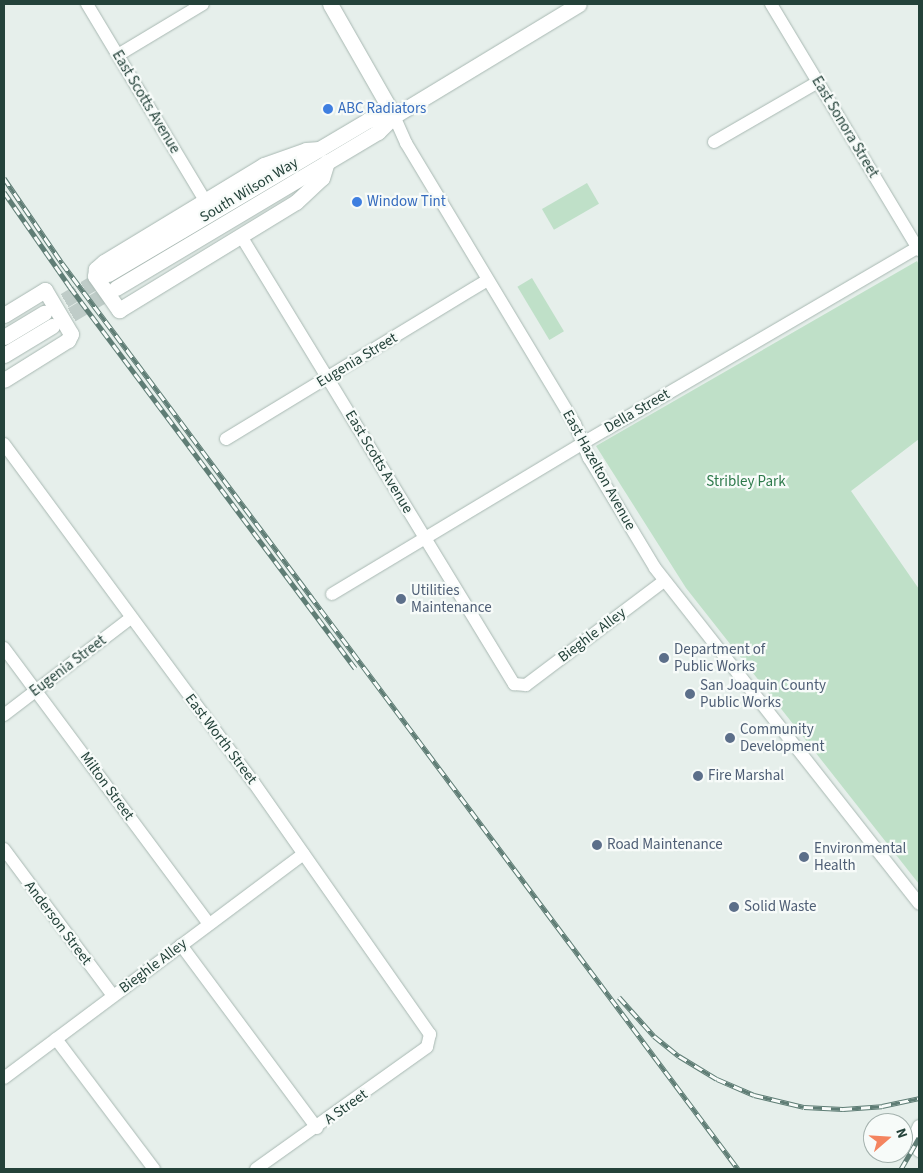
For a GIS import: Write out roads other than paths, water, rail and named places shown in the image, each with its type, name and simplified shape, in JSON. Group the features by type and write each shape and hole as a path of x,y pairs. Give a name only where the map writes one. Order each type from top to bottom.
{"main road":[{"name":"East Hazelton Avenue","path":"330,4 394,116"},
{"name":"South Wilson Way","path":"116,288 378,132 394,116 571,6"},
{"name":"South Wilson Way","path":"108,274 368,120 394,116"},
{"path":"319,149 276,159 205,200 96,269 95,276 115,308 119,310 296,202 322,178 327,162"},
{"path":"4,315 45,290 70,334 68,340 4,380"},
{"path":"4,337 44,313"},
{"path":"4,355 52,326"}],"street":[{"name":"East Scotts Avenue","path":"87,4 205,200"},
{"path":"118,55 203,4"},
{"name":"East Sonora Street","path":"771,4 919,248"},
{"path":"714,142 818,82"},
{"name":"East Hazelton Avenue","path":"394,116 406,143 575,424 583,443 664,582 919,903"},
{"name":"East Scotts Avenue","path":"241,236 512,682 519,686"},
{"name":"Della Street","path":"332,594 583,443 919,248"},
{"name":"Eugenia Street","path":"226,439 488,280"},
{"name":"East Worth Street","path":"4,444 303,854 427,1028 430,1039"},
{"name":"Bieghle Alley","path":"519,686 526,685 664,582"},
{"name":"Eugenia Street","path":"4,715 132,618"},
{"name":"Milton Street","path":"4,648 209,924"},
{"name":"Anderson Street","path":"4,849 113,996"},
{"name":"Bieghle Alley","path":"4,1078 303,854"},
{"path":"181,945 317,1128"},
{"path":"56,1039 154,1169"},
{"name":"A Street","path":"256,1169 317,1128 426,1047 430,1039"},
{"path":"918,1129 915,1144 919,1151"}],"tunnel":[{"path":"45,312 108,274"},
{"path":"52,326 116,288"}],"railway":[{"path":"4,178 62,263 738,1169"},
{"path":"4,192 70,287 355,668"},
{"path":"619,997 654,1036 679,1056 717,1079 754,1095 804,1107 843,1109 882,1106 919,1098"},
{"path":"901,1169 919,1138"}],"place":[{"name":"ABC Radiators","path":"328,109"},
{"name":"Window Tint","path":"357,202"},
{"name":"Utilities Maintenance","path":"401,599"},
{"name":"Department of Public Works","path":"664,658"},
{"name":"San Joaquin County Public Works","path":"690,694"},
{"name":"Community Development","path":"730,738"},
{"name":"Fire Marshal","path":"698,776"},
{"name":"Road Maintenance","path":"597,845"},
{"name":"Environmental Health","path":"804,857"},
{"name":"Solid Waste","path":"734,907"}],"park label":[{"name":"Stribley Park","path":"746,482"}]}
